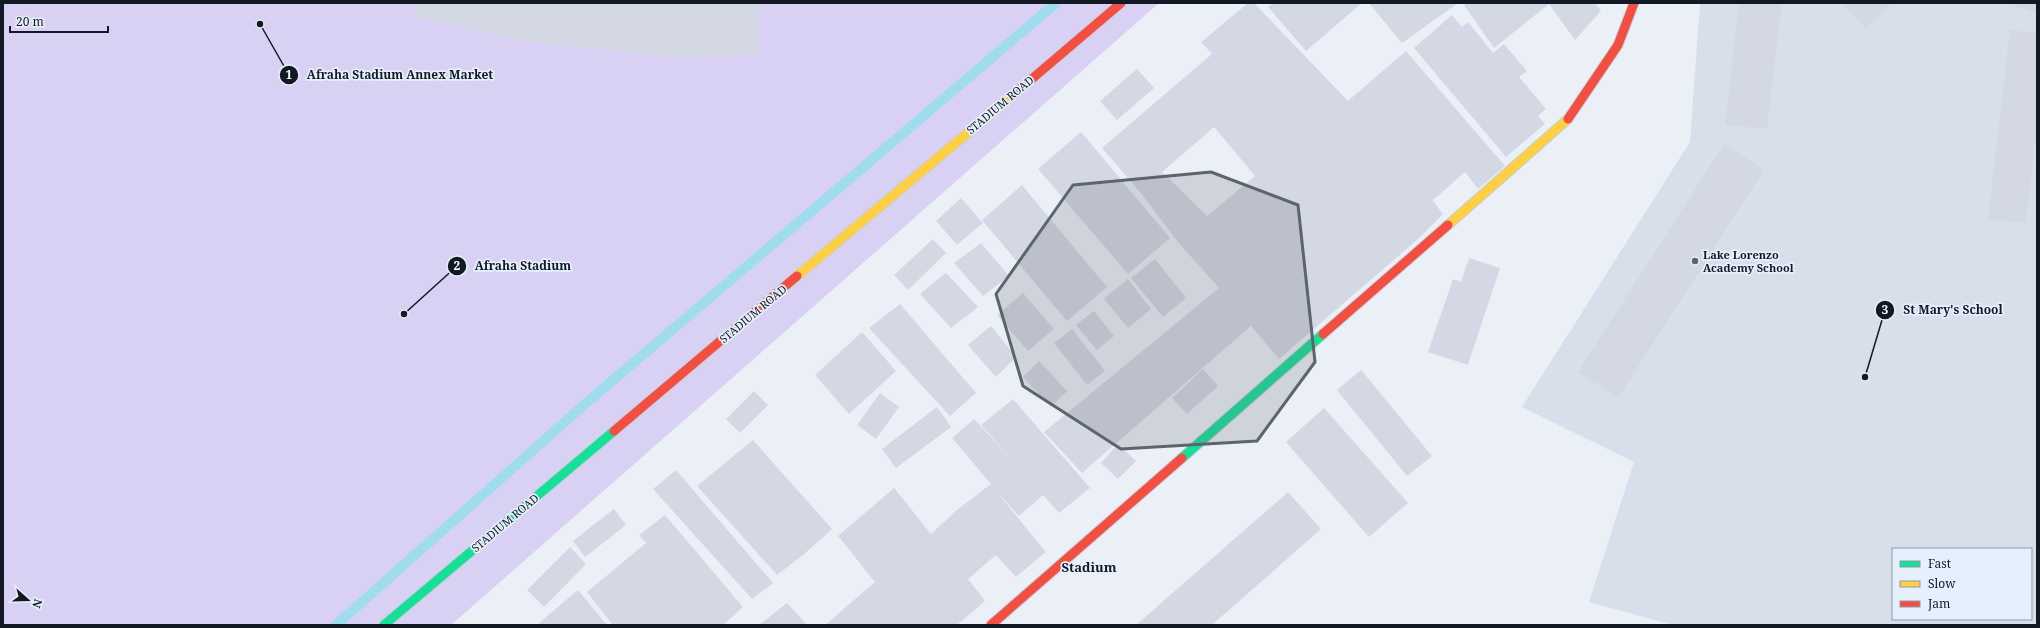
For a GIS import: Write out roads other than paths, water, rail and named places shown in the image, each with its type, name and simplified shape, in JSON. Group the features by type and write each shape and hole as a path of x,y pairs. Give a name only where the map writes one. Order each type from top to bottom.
{"street":[{"name":"STADIUM ROAD","path":"384,625 1121,3"},
{"path":"991,625 1568,121 1618,45 1634,3"}],"waterway":[{"path":"336,625 585,404 1056,3"}],"place":[{"name":"Afraha Stadium Annex Market","path":"260,24"},
{"name":"Lake Lorenzo Academy School","path":"1695,261"},
{"name":"Afraha Stadium","path":"404,314"},
{"name":"St Mary's School","path":"1865,377"}],"district":[{"name":"Stadium","path":"1089,567"}]}
